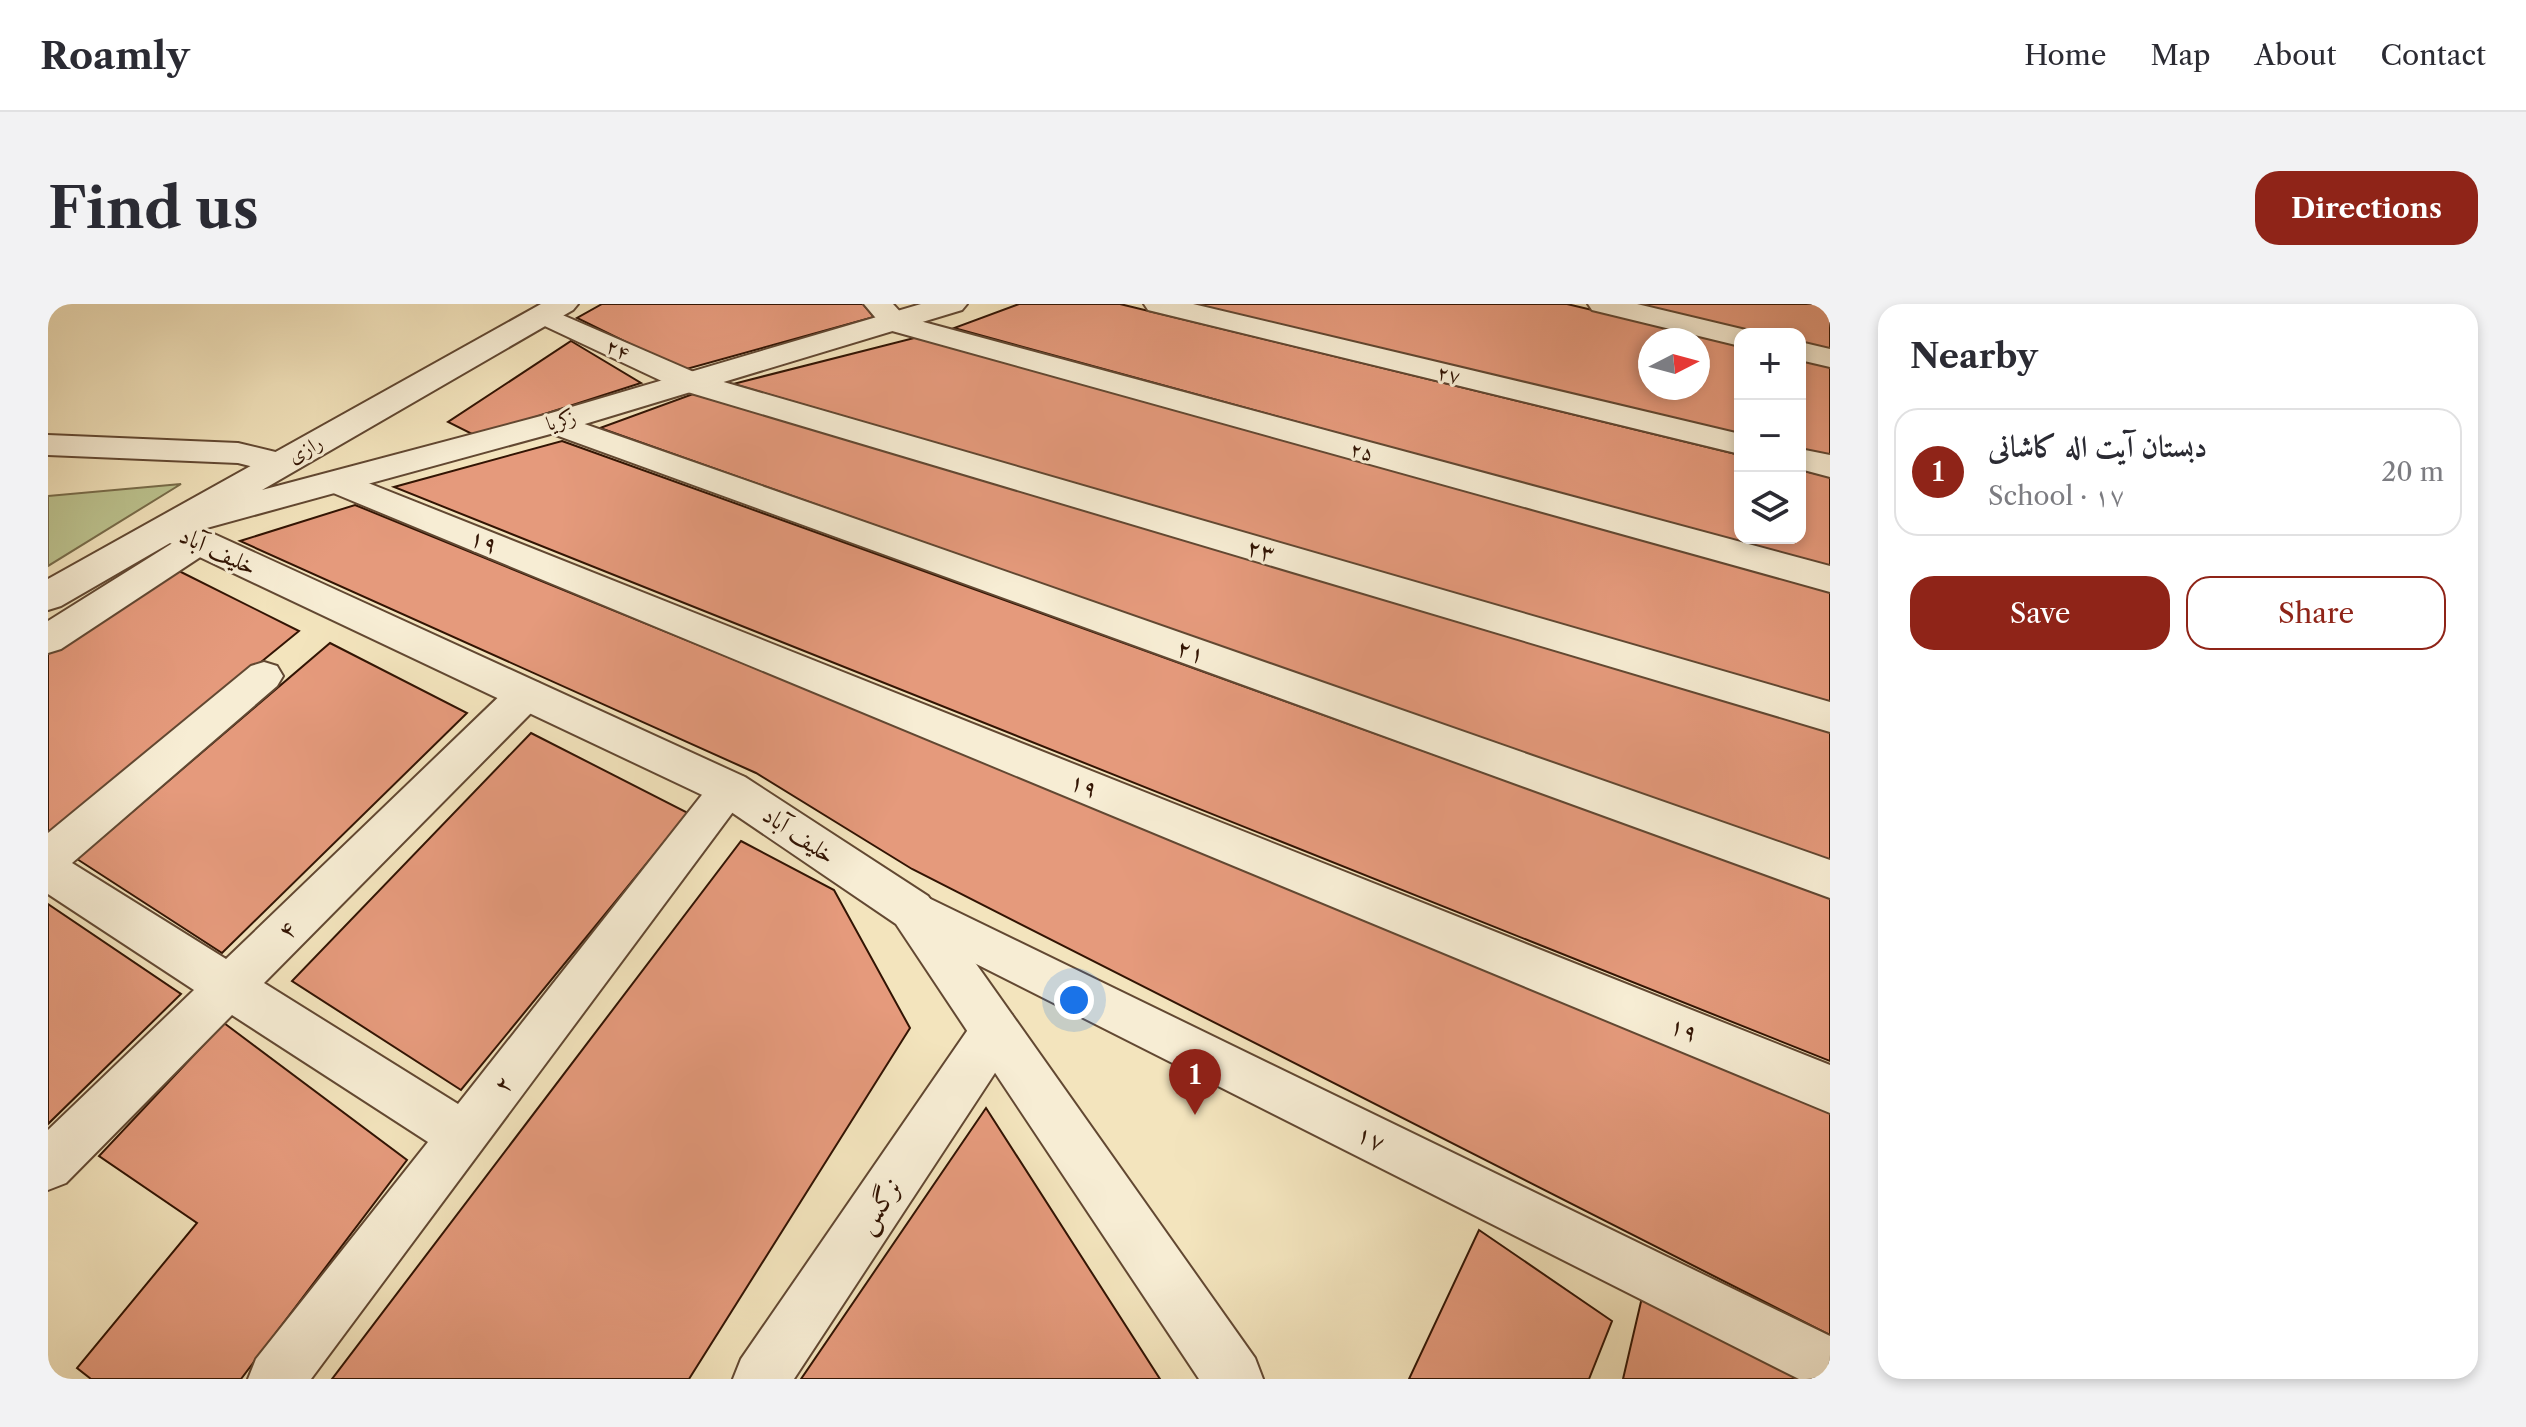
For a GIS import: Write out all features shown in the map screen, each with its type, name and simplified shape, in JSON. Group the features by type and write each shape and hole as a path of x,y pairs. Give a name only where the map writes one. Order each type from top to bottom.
{"street":[{"name":"زکریا","path":"183,535 338,482 692,383 887,314 952,304"},
{"name":"۲۷","path":"1158,304 1734,443"},
{"path":"1602,304 1734,336"},
{"name":"۲۴","path":"554,309 692,383"},
{"name":"رازی","path":"48,596 183,535 281,463 554,309"},
{"name":"۲۵","path":"887,314 1830,579"},
{"path":"1806,352 1830,358"},
{"name":"۲۳","path":"692,383 1830,717"},
{"name":"۲۱","path":"553,423 1830,879"},
{"path":"48,445 238,453 281,463"},
{"path":"1806,460 1830,466"},
{"name":"۱۹","path":"338,482 1830,1089"},
{"path":"48,639 183,535"},
{"name":"خلیف آباد","path":"183,535 730,789 912,910 1234,1379"},
{"path":"48,858 264,676"},
{"name":"۴","path":"48,1165 526,694"},
{"name":"۲","path":"276,1379 730,789"},
{"path":"48,871 463,1136"},
{"name":"۱۷","path":"912,910 1830,1365"},
{"name":"نرگس","path":"761,1379 995,1031"}],"green space":[{"path":"181,484 48,566 48,496"}],"building":[{"path":"602,304 863,304 874,317 683,370 577,318"},
{"path":"1019,304 1120,304 1734,454 1734,542 954,328"},
{"path":"1192,304 1567,304 1668,328 1638,328 1638,400 1710,400 1710,338 1734,344 1734,436"},
{"path":"1635,304 1830,304 1830,350 1806,344 1806,328 1737,328"},
{"path":"918,337 1830,587 1830,704 733,384"},
{"path":"571,341 641,383 476,436 448,422"},
{"path":"1806,361 1830,367 1830,459 1806,453"},
{"path":"693,394 1830,731 1830,863 600,428"},
{"path":"562,441 1830,897 1830,1061 394,487"},
{"path":"1806,471 1830,477 1830,568 1742,544 1806,544"},
{"path":"355,505 1830,1106 1830,1335 912,869 756,773 240,541"},
{"path":"173,568 299,631 48,836 48,652"},
{"path":"330,643 467,713 222,953 77,859"},
{"path":"531,733 688,813 461,1090 292,981"},
{"path":"741,841 834,890 910,1028 689,1379 332,1379"},
{"path":"48,904 181,994 48,1124"},
{"path":"224,1023 407,1160 241,1379 91,1379 77,1368 197,1223 99,1156"},
{"path":"986,1108 1160,1379 801,1379"},
{"path":"1479,1230 1612,1321 1589,1379 1409,1379"},
{"path":"1643,1293 1812,1379 1623,1379"}],"place":[{"name":"دبستان آیت اله کاشانی","path":"1195,1115"}]}
